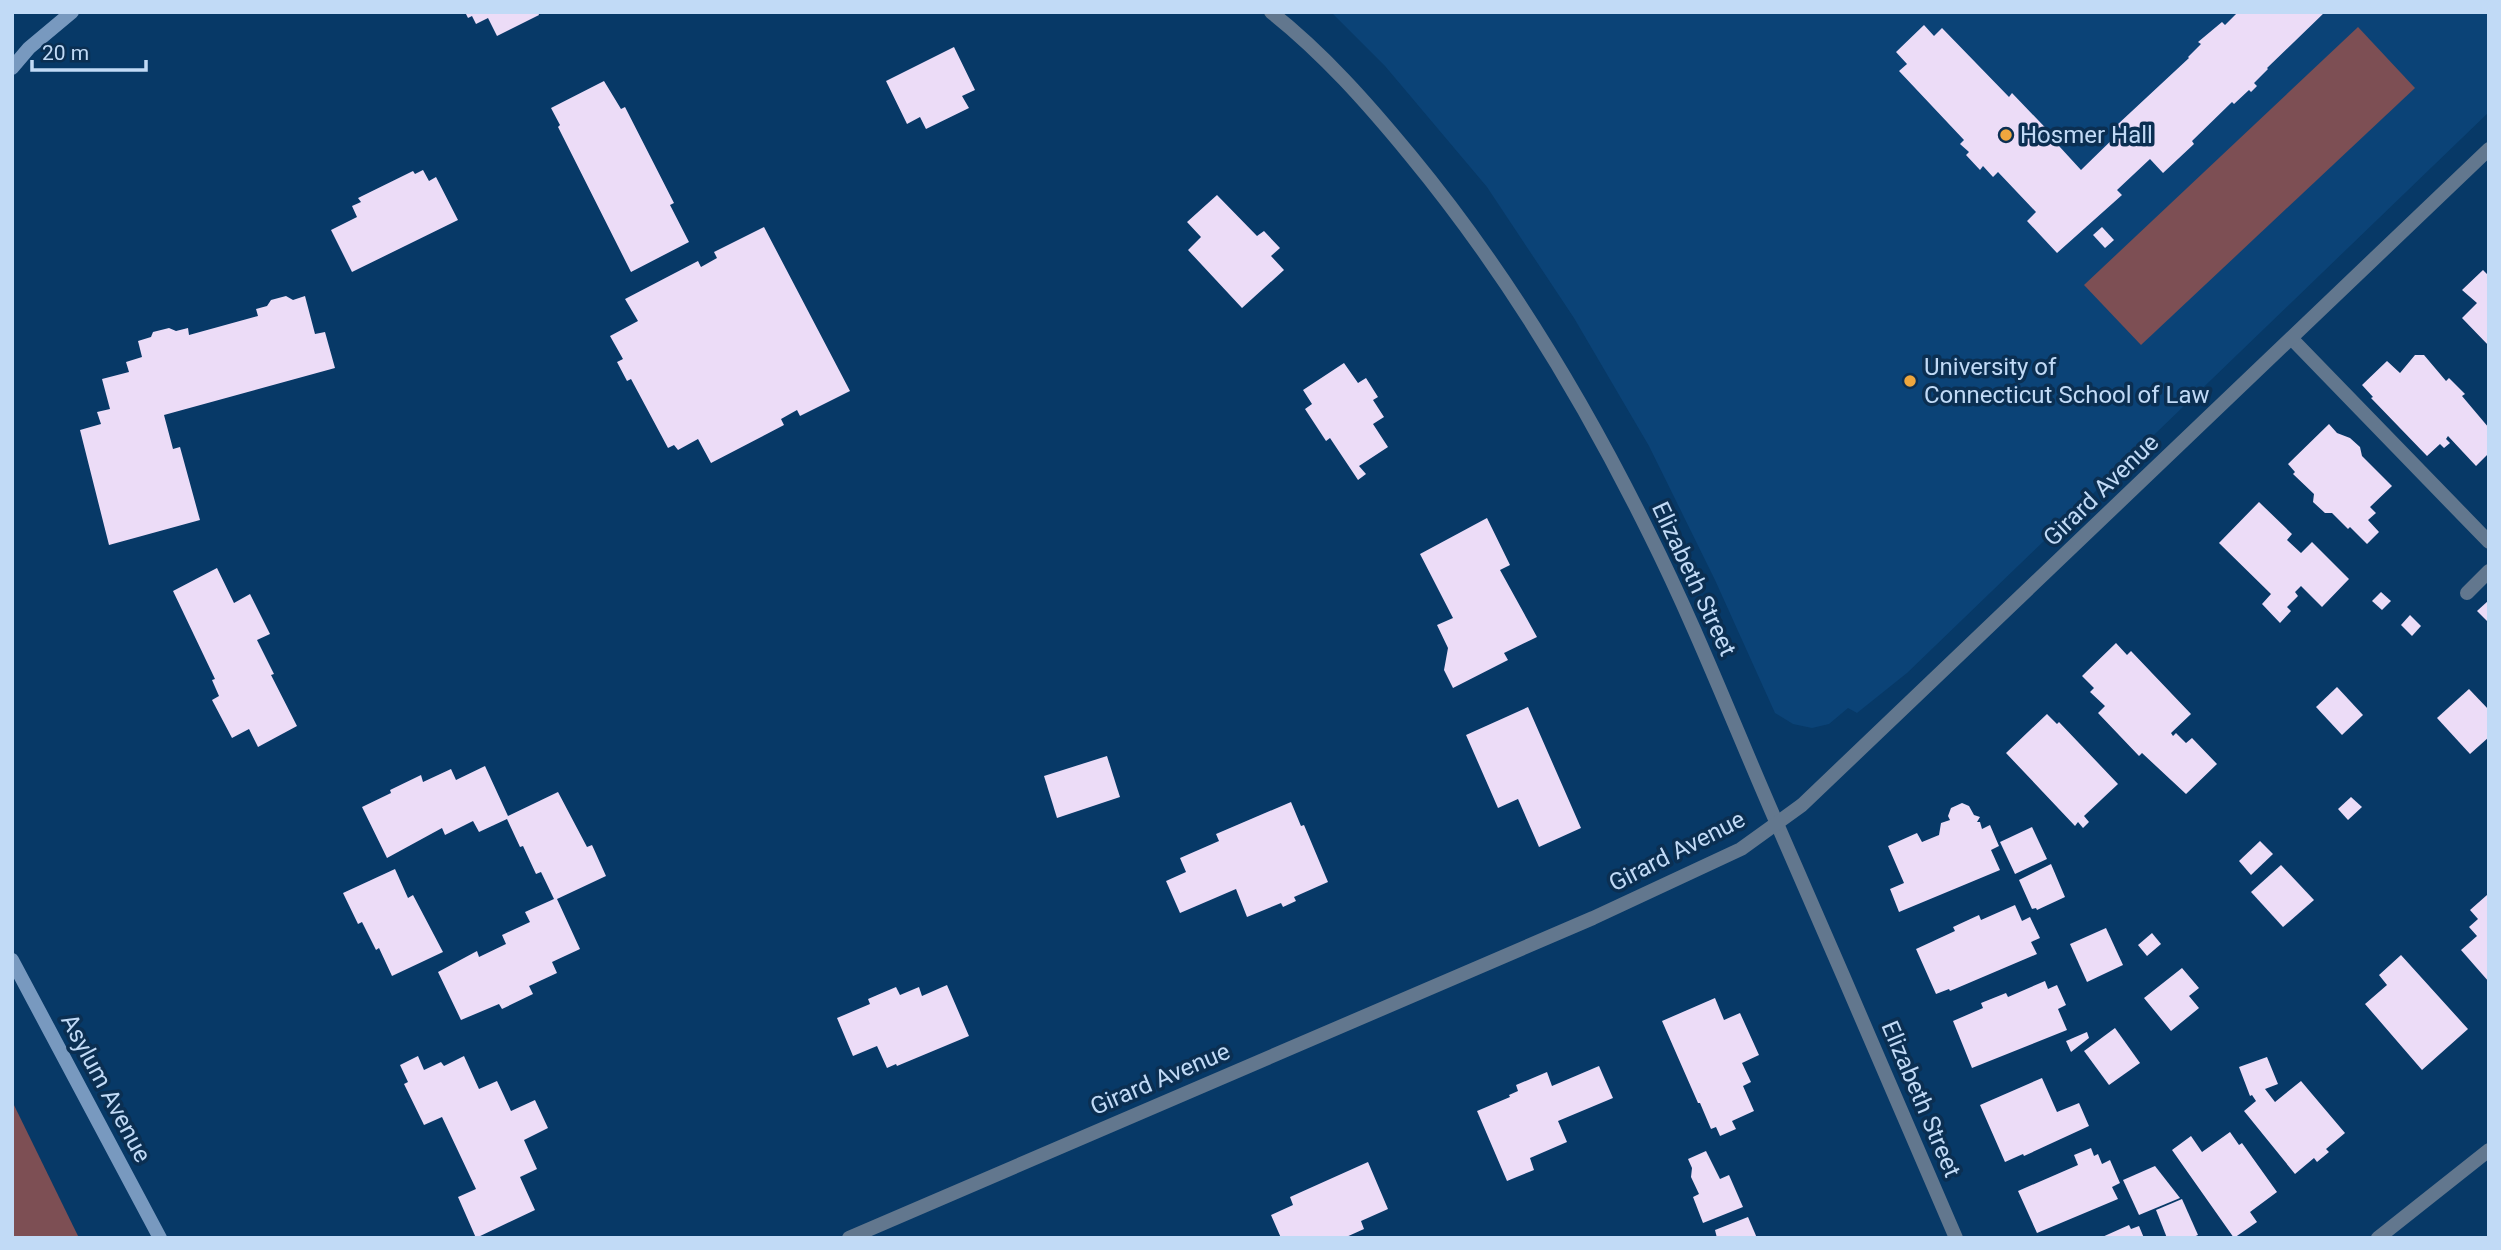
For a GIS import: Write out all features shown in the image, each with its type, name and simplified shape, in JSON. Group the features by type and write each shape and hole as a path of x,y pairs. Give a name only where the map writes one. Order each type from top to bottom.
{"main road":[{"path":"12,68 29,48 72,12"},
{"name":"Asylum Avenue","path":"12,960 160,1238"}],"street":[{"name":"Elizabeth Street","path":"1271,12 1334,71 1432,181 1480,246 1575,393 1650,535 1956,1238"},
{"name":"Girard Avenue","path":"849,1238 1593,919 1741,849 1802,805 2489,149"},
{"path":"2292,339 2489,542"},
{"path":"2467,593 2489,571"},
{"path":"2378,1238 2489,1150"}],"shaded area":[{"name":"University of Connecticut School of Law","path":"1331,12 2489,12 2489,112 1907,673 1857,713 1848,708 1829,724 1812,728 1793,724 1775,713 1715,580 1649,446 1574,318 1487,187 1385,66"},
{"path":"2358,27 2415,88 2141,345 2084,285"},
{"path":"12,1101 79,1238 12,1238"}],"building":[{"path":"465,12 538,12 539,15 497,36 488,18 476,24 472,16 468,18"},
{"name":"Hosmer Hall","path":"2238,12 2325,12 2267,68 2254,83 2257,86 2251,92 2249,90 2234,104 2232,102 2163,173 2150,159 2117,190 2122,195 2057,253 2027,221 2036,212 1998,172 1993,177 1983,166 1980,170 1966,155 1969,152 1960,144 1964,140 1899,71 1907,64 1896,52 1924,25 1934,36 1942,28 2009,97 2012,93 2061,144 2059,146 2081,170 2122,130 2117,125 2189,58 2201,44 2198,42 2222,22 2225,25"},
{"path":"954,47 975,90 962,96 969,108 926,129 920,117 907,124 886,81"},
{"path":"604,81 621,109 625,107 674,203 670,205 689,242 631,272 551,108"},
{"path":"423,170 429,181 436,177 458,220 352,272 331,230 357,217 352,206 361,202 358,198 413,171 415,174"},
{"path":"1217,195 1257,236 1264,231 1280,248 1271,256 1284,270 1242,308 1188,250 1201,237 1187,222"},
{"path":"764,227 850,391 800,416 797,410 781,419 784,425 711,463 698,439 678,450 674,445 668,448 631,379 627,381 617,362 623,359 610,336 638,321 625,299 698,261 701,267 717,258 714,252"},
{"path":"2102,227 2114,240 2105,248 2093,235"},
{"path":"2483,270 2489,276 2489,346 2462,318 2477,303 2462,290"},
{"path":"286,296 293,300 305,296 315,334 325,332 335,368 164,415 173,449 180,447 200,520 109,545 80,430 101,424 97,412 110,409 102,379 129,372 126,362 142,357 138,341 151,337 153,332 169,328 176,331 188,328 189,335 258,316 256,309 267,306 271,300"},
{"path":"2415,355 2424,355 2446,381 2449,378 2465,394 2462,396 2489,428 2489,453 2476,466 2448,436 2446,439 2450,443 2444,448 2440,444 2427,456 2371,398 2373,397 2362,385 2387,361 2400,373"},
{"path":"1344,363 1358,383 1366,378 1378,397 1373,400 1384,417 1373,424 1388,447 1359,466 1366,474 1358,480 1330,438 1326,441 1305,409 1312,404 1303,390"},
{"path":"2329,424 2337,433 2350,438 2360,447 2362,456 2392,486 2370,507 2376,513 2368,520 2379,532 2367,544 2332,513 2325,513 2313,502 2314,494 2293,474 2295,472 2288,464"},
{"path":"2259,502 2292,534 2287,540 2301,553 2312,542 2349,579 2322,607 2301,586 2295,592 2298,596 2287,607 2291,611 2280,623 2262,604 2271,594 2219,543"},
{"path":"1487,518 1510,565 1500,570 1537,637 1504,653 1508,660 1453,688 1444,670 1448,648 1437,625 1453,618 1420,554"},
{"path":"217,568 234,603 250,594 270,634 257,640 297,726 258,747 249,729 232,738 212,700 219,696 212,680 215,679 173,591"},
{"path":"2381,592 2391,601 2382,610 2372,601"},
{"path":"2489,600 2489,623 2477,611"},
{"path":"2410,615 2421,626 2412,636 2401,625"},
{"path":"2116,643 2127,655 2131,651 2191,714 2171,733 2173,736 2176,733 2186,743 2192,738 2217,764 2186,794 2142,753 2139,756 2098,713 2105,706 2090,692 2094,688 2082,676"},
{"path":"2337,687 2363,715 2342,735 2316,707"},
{"path":"2469,689 2489,710 2489,737 2470,754 2437,718"},
{"path":"1528,707 1581,828 1539,847 1518,799 1498,808 1466,735"},
{"path":"2047,714 2057,724 2059,722 2118,784 2084,816 2089,822 2083,828 2078,822 2075,826 2006,753"},
{"path":"1107,756 1120,797 1057,818 1044,776"},
{"path":"485,766 508,816 558,792 587,847 592,845 606,876 557,899 580,949 552,962 557,973 529,986 533,994 502,1009 499,1004 461,1020 438,972 477,951 479,957 506,944 502,935 530,922 525,912 554,899 541,872 536,874 523,846 520,847 507,819 479,832 473,821 445,835 442,828 387,858 362,807 421,775 423,782 451,769 456,780"},
{"path":"2351,797 2362,807 2348,820 2338,809"},
{"path":"1291,802 1301,826 1304,825 1328,882 1294,897 1296,901 1283,907 1281,903 1247,917 1236,889 1180,913 1166,881 1186,872 1180,858 1219,841 1216,834"},
{"path":"1962,803 1969,806 1974,815 1980,817 1977,822 1980,822 1982,829 1990,825 1999,846 1991,850 2000,870 1899,912 1890,889 1904,883 1888,846 1917,833 1922,842 1939,835 1941,823 1950,820 1948,816 1951,808"},
{"path":"2032,827 2047,859 2015,874 2000,842"},
{"path":"2260,841 2273,854 2251,875 2239,861"},
{"path":"2051,864 2065,897 2037,910 2032,909 2019,880"},
{"path":"2281,865 2314,900 2283,927 2251,892"},
{"path":"395,869 408,898 413,895 443,952 392,976 379,948 376,950 362,922 358,924 343,893"},
{"path":"2487,895 2489,982 2461,950 2477,936 2469,927 2478,919 2470,910"},
{"path":"2015,905 2022,921 2030,917 2040,938 2031,942 2037,954 1950,991 1949,989 1936,994 1916,949 1955,931 1953,927 1979,915 1981,920"},
{"path":"2106,928 2123,965 2087,982 2070,944"},
{"path":"2152,933 2161,944 2147,956 2138,945"},
{"path":"2401,955 2468,1029 2422,1070 2365,1004 2387,985 2379,975"},
{"path":"2182,968 2199,988 2189,996 2199,1008 2171,1031 2144,998"},
{"path":"2045,981 2048,989 2057,985 2066,1005 2058,1009 2067,1030 1972,1068 1953,1021 1983,1008 1981,1003 2006,993 2008,997"},
{"path":"947,985 969,1036 887,1068 877,1046 853,1056 837,1018 870,1004 868,999 896,987 900,995 919,987 922,996"},
{"path":"1715,998 1724,1020 1740,1013 1759,1055 1742,1063 1751,1082 1743,1086 1754,1111 1732,1121 1736,1129 1720,1136 1716,1127 1711,1129 1662,1021"},
{"path":"2115,1028 2140,1063 2109,1085 2084,1051"},
{"path":"2087,1032 2089,1038 2071,1052 2066,1041"},
{"path":"418,1056 424,1070 441,1062 444,1066 464,1056 479,1089 497,1081 511,1111 535,1100 548,1128 524,1140 537,1169 520,1177 535,1210 476,1238 458,1197 476,1189 442,1117 424,1125 404,1084 408,1082 400,1065"},
{"path":"2267,1057 2278,1084 2265,1089 2275,1102 2301,1081 2345,1133 2326,1149 2329,1152 2317,1162 2314,1158 2295,1174 2244,1111 2256,1101 2250,1096 2239,1067"},
{"path":"1599,1066 1613,1098 1558,1121 1567,1142 1530,1158 1534,1170 1507,1181 1477,1111 1510,1097 1509,1095 1518,1091 1516,1085 1547,1072 1552,1086"},
{"path":"2042,1078 2057,1112 2079,1103 2089,1126 2005,1162 1980,1105"},
{"path":"2230,1132 2239,1145 2242,1143 2277,1192 2250,1212 2257,1222 2234,1238 2172,1150 2191,1136 2202,1152"},
{"path":"2091,1148 2094,1156 2098,1154 2102,1164 2110,1160 2120,1183 2112,1187 2118,1199 2037,1233 2018,1191 2078,1165 2074,1155"},
{"path":"1706,1151 1720,1179 1729,1175 1743,1207 1703,1223 1693,1197 1699,1194 1691,1177 1692,1168 1688,1159"},
{"path":"1368,1162 1388,1209 1361,1221 1364,1229 1344,1238 1281,1238 1271,1215 1293,1205 1290,1197"},
{"path":"2155,1166 2180,1198 2139,1215 2123,1180"},
{"path":"2182,1199 2198,1235 2191,1238 2167,1238 2156,1210"},
{"path":"1748,1217 1757,1238 1717,1238 1715,1230"},
{"path":"2129,1225 2131,1229 2139,1226 2144,1238 2100,1238"}],"place":[{"name":"Hosmer Hall","path":"2006,135"},
{"name":"University of Connecticut School of Law","path":"1910,381"}]}
